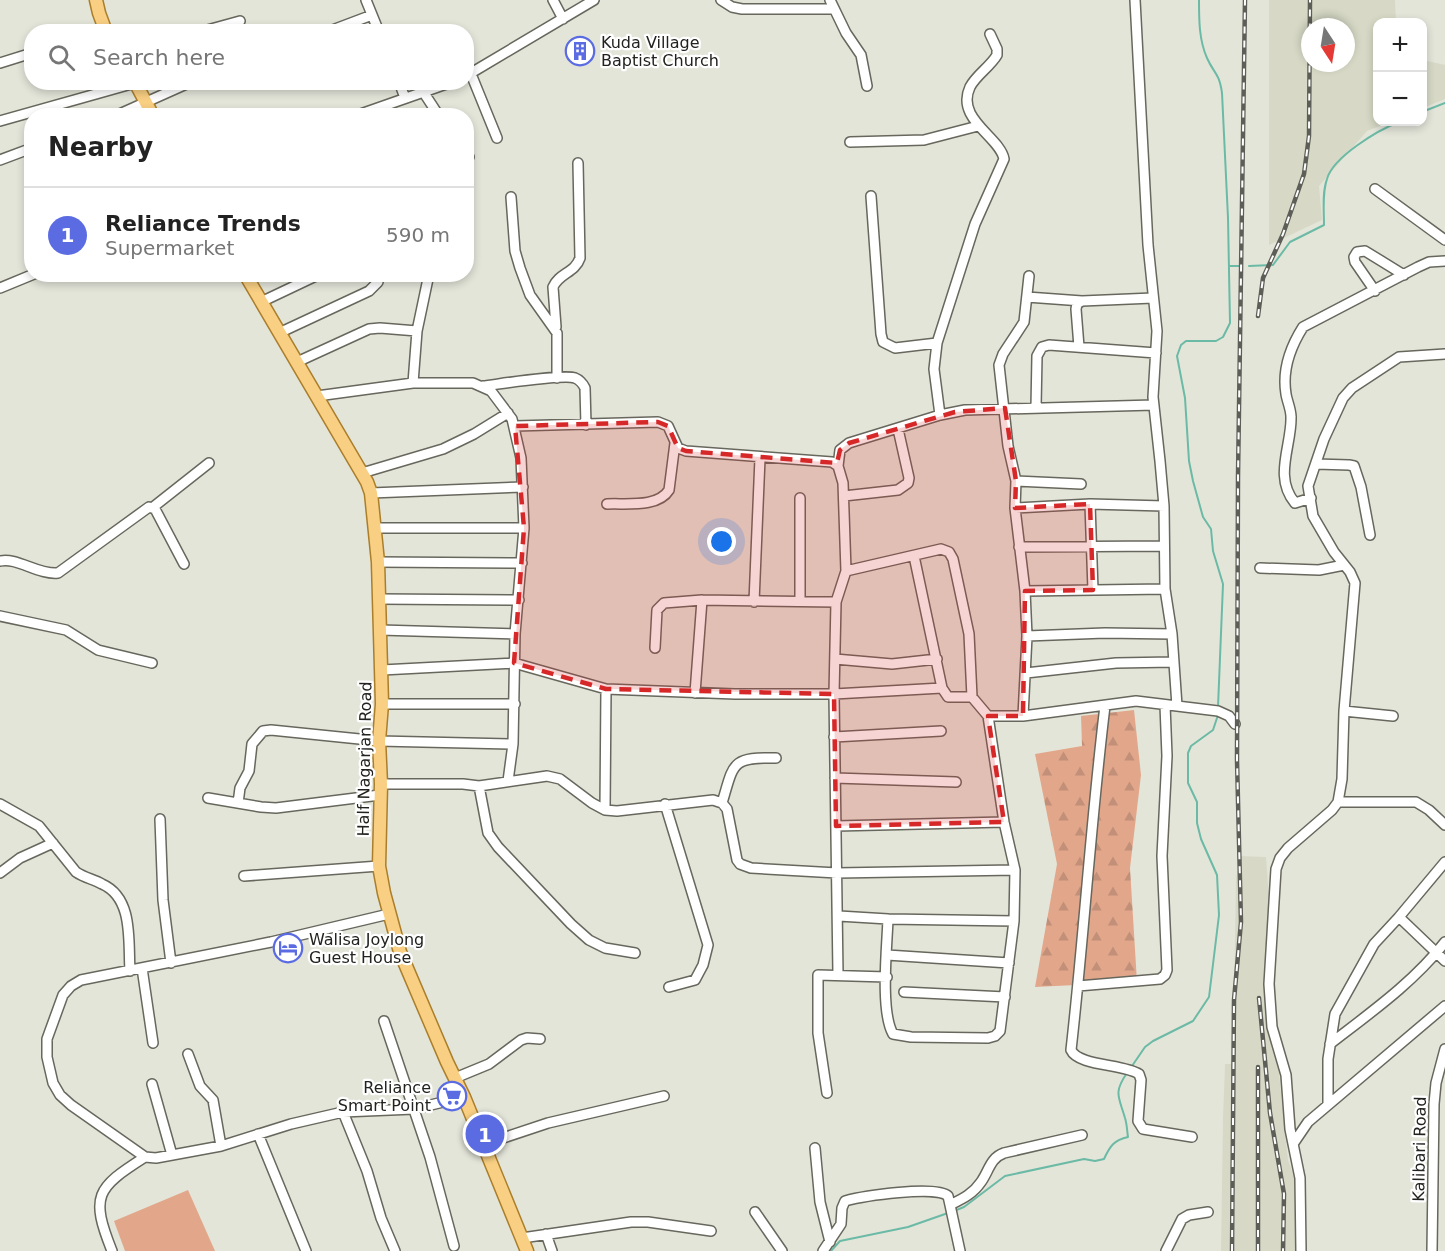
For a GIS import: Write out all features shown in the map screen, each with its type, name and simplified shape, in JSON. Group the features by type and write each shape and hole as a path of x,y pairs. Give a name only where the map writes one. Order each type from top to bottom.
{"main road":[{"path":"96,0 101,24"},
{"path":"139,90 149,108"},
{"name":"Half Nagarjan Road","path":"250,282 362,472 371,493 376,528 382,670 379,741 381,790 379,866 400,952 464,1097 527,1251"}],"street":[{"path":"366,0 376,24"},
{"path":"553,0 563,18"},
{"path":"474,72 594,0"},
{"path":"721,0 732,7 742,9 832,4 861,56 867,86"},
{"path":"1135,0 1148,245 1157,331 1153,378 1154,405 1164,506 1165,589 1172,634 1177,706"},
{"path":"348,24 372,15"},
{"path":"229,24 240,21"},
{"path":"940,415 934,369 937,343 975,224 1004,159 1000,147 978,126 968,103 968,94 974,82 997,55 997,49 990,34"},
{"path":"0,63 24,56"},
{"path":"474,86 497,138"},
{"path":"46,108 110,90"},
{"path":"131,108 172,90"},
{"path":"402,90 405,98"},
{"path":"377,108 432,90"},
{"path":"424,93 434,108"},
{"path":"0,121 24,114"},
{"path":"850,142 924,140 978,126"},
{"path":"0,160 24,151"},
{"path":"557,378 557,333 553,287 562,276 577,266 579,258 578,163"},
{"path":"1375,189 1445,240"},
{"path":"871,196 883,342 894,348 937,343"},
{"path":"511,197 515,251 520,268 530,295 557,333"},
{"path":"1375,291 1355,262 1354,257 1357,252 1365,251 1404,275"},
{"path":"1311,498 1295,503 1286,482 1284,470 1284,455 1291,419 1285,385 1286,366 1304,327 1429,262 1442,260 1445,251"},
{"path":"1023,716 1027,636 1025,591 1015,508 1016,481 1009,453 1000,359 1024,322 1029,276"},
{"path":"0,288 24,278"},
{"path":"261,302 303,282"},
{"path":"279,333 369,291 378,282"},
{"path":"413,383 417,331 427,282"},
{"path":"1027,297 1082,301 1153,298"},
{"path":"1079,347 1076,309 1077,304 1082,301"},
{"path":"297,362 369,329 417,331"},
{"path":"1036,407 1038,351 1042,347 1049,345 1156,353"},
{"path":"1301,1251 1300,1178 1293,1144 1286,1075 1272,1027 1269,984 1276,869 1280,858 1288,848 1338,802 1342,779 1344,711 1355,583 1313,516 1308,486 1340,406 1352,388 1399,357 1445,354"},
{"path":"482,386 576,378 585,388 586,425"},
{"path":"317,396 413,383 473,383 482,386 497,397 515,426 521,459 524,528 515,634 513,744 508,781"},
{"path":"838,974 839,916 834,694 836,602 846,571 844,496 838,466 840,450 843,446 940,415 965,410 1154,405"},
{"path":"362,472 443,449 474,434 508,413"},
{"path":"515,426 658,422 668,426 678,448 686,451 832,462 838,466"},
{"path":"844,496 898,490 908,483 909,478 897,429"},
{"path":"607,504 653,501 666,495 669,490 675,443"},
{"path":"754,602 760,458"},
{"path":"0,561 8,560 48,574 58,573 147,508 152,508 208,463"},
{"path":"1316,464 1354,466 1363,495 1370,535"},
{"path":"1016,481 1081,484"},
{"path":"371,493 523,486"},
{"path":"800,498 800,601"},
{"path":"1015,508 1090,504 1164,506"},
{"path":"1090,504 1093,546 1092,590"},
{"path":"152,508 160,517 184,564"},
{"path":"376,528 524,528"},
{"path":"1019,547 1164,546"},
{"path":"846,571 941,549 945,549 951,555 969,634 972,698 988,716 1004,822 1015,870 1014,921 1005,997 1000,1031 995,1036 988,1038 893,1034 888,1020 888,919"},
{"path":"914,556 942,688 948,697 972,698"},
{"path":"378,562 522,563"},
{"path":"1260,568 1319,570 1344,564"},
{"path":"1025,591 1165,589"},
{"path":"379,599 519,600"},
{"path":"695,693 702,600"},
{"path":"655,648 657,610 664,603 702,600 836,602"},
{"path":"0,616 66,630 98,650 152,663"},
{"path":"380,630 515,634"},
{"path":"1027,636 1106,633 1172,634"},
{"path":"836,658 892,664 937,659"},
{"path":"1026,673 1116,663 1173,662"},
{"path":"382,670 514,663 606,689 695,693 834,694 942,688"},
{"path":"606,689 606,810"},
{"path":"988,716 1023,716 1136,701 1218,711 1229,716 1235,724"},
{"path":"382,704 515,704"},
{"path":"1078,986 1160,979 1167,970 1162,856 1167,756 1165,705"},
{"path":"1105,706 1092,819 1071,1050 1077,1058 1139,1074 1139,1125 1143,1129 1192,1137"},
{"path":"1344,711 1393,716"},
{"path":"237,803 240,788 249,771 252,744 263,731 379,741 513,744"},
{"path":"834,737 941,731"},
{"path":"722,803 731,771 735,765 750,759 776,758"},
{"path":"208,798 276,807 381,790 463,784 479,786 547,776 560,779 592,803 606,810 617,811 713,800 722,803 727,809 734,853 740,864 751,868 837,873 1015,870"},
{"path":"835,778 956,782"},
{"path":"479,786 488,833 510,861 589,940 605,948 635,953"},
{"path":"1338,802 1416,802 1429,810 1445,825"},
{"path":"0,804 39,826 76,872 83,877 104,884 123,904 127,920 130,971"},
{"path":"664,804 708,945 703,965 695,980 669,987"},
{"path":"160,819 163,900 171,963"},
{"path":"836,826 1004,822"},
{"path":"0,873 20,858 53,843"},
{"path":"1328,1104 1327,1072 1335,1014 1374,944 1445,862"},
{"path":"244,876 379,866"},
{"path":"389,914 272,942 81,980 63,995 47,1039 46,1057 53,1083 66,1100 145,1157 156,1158 221,1146 343,1112 414,1109 464,1097"},
{"path":"839,916 1014,921"},
{"path":"1399,917 1445,961"},
{"path":"1330,1044 1388,998 1445,942"},
{"path":"887,955 1009,963"},
{"path":"142,968 153,1043"},
{"path":"826,1093 818,1034 818,975 887,977"},
{"path":"904,992 1005,997"},
{"path":"1293,1144 1308,1122 1445,1006"},
{"path":"384,1021 414,1109 454,1246"},
{"path":"455,1078 489,1064 521,1040 540,1039"},
{"name":"Kalibari Road","path":"1432,1251 1434,1104 1441,1084 1445,1049"},
{"path":"188,1054 201,1086 213,1100 221,1146"},
{"path":"152,1084 172,1155"},
{"path":"482,1145 548,1123 664,1096"},
{"path":"343,1112 367,1171 384,1226 395,1251"},
{"path":"258,1134 306,1251"},
{"path":"951,1207 971,1194 981,1183 993,1159 999,1155 1082,1135"},
{"path":"814,1148 820,1202 830,1242"},
{"path":"112,1251 98,1210 101,1193 114,1178 145,1157"},
{"path":"1434,1169 1445,1168"},
{"path":"822,1251 841,1224 845,1201 900,1192 939,1191 948,1196 960,1251"},
{"path":"755,1212 782,1251"},
{"path":"1166,1251 1182,1219 1189,1215 1208,1212"},
{"path":"522,1238 609,1224 648,1222 711,1231"},
{"path":"546,1234 552,1251"}],"highlighted area":[{"path":"1005,408 1016,481 1015,508 1090,504 1093,590 1025,591 1023,716 988,716 1004,822 836,826 834,694 606,689 514,663 524,528 515,426 658,422 668,426 678,448 686,451 837,463 840,450 849,443 955,412"}],"shaded area":[{"path":"1269,0 1395,0 1396,18 1373,18 1373,126 1380,126 1367,131 1319,186 1322,220 1269,245"},
{"path":"1427,61 1445,65 1445,99 1427,106"},
{"path":"1240,856 1266,857 1269,899 1267,1027 1276,1045 1288,1160 1295,1179 1295,1251 1221,1251 1225,1064 1233,1064 1236,879"}],"green space":[{"path":"1134,710 1141,775 1130,868 1137,982 1035,987 1057,864 1035,754 1082,746 1081,716"},
{"path":"188,1190 215,1251 125,1251 114,1221"}],"waterway":[{"path":"1199,0 1202,44 1218,77 1222,93 1230,323 1223,337 1216,341 1186,341 1181,345 1177,356 1185,398 1189,461 1193,481 1203,517 1211,529 1213,551 1223,584 1218,707"},
{"path":"1427,110 1445,103"},
{"path":"1249,266 1273,265 1290,242 1324,225 1324,190 1331,171 1357,145 1391,126"},
{"path":"1230,266 1239,266"},
{"path":"1132,1066 1145,1047 1153,1041 1193,1021 1209,997 1219,915 1217,875 1201,839 1197,823 1197,802 1188,783 1188,753 1191,746 1213,730 1218,715"},
{"path":"954,1211 964,1207 1005,1176 1084,1159 1095,1161 1104,1159 1113,1144 1128,1137 1126,1120 1118,1095 1127,1073"},
{"path":"831,1251 840,1241 908,1227 948,1213"}],"railway":[{"path":"1232,1251 1234,1000 1241,922 1237,760 1238,477 1245,0"},
{"path":"1258,316 1263,278 1283,234 1304,174 1309,136 1310,0"},
{"path":"1259,998 1270,1113 1284,1194 1283,1251"},
{"path":"1258,1067 1258,1251"}],"place":[{"name":"Kuda Village Baptist Church","path":"580,51"},
{"name":"Walisa Joylong Guest House","path":"288,948"},
{"name":"Reliance Smart Point","path":"452,1096"},
{"name":"Reliance Trends","path":"485,1134"}]}
